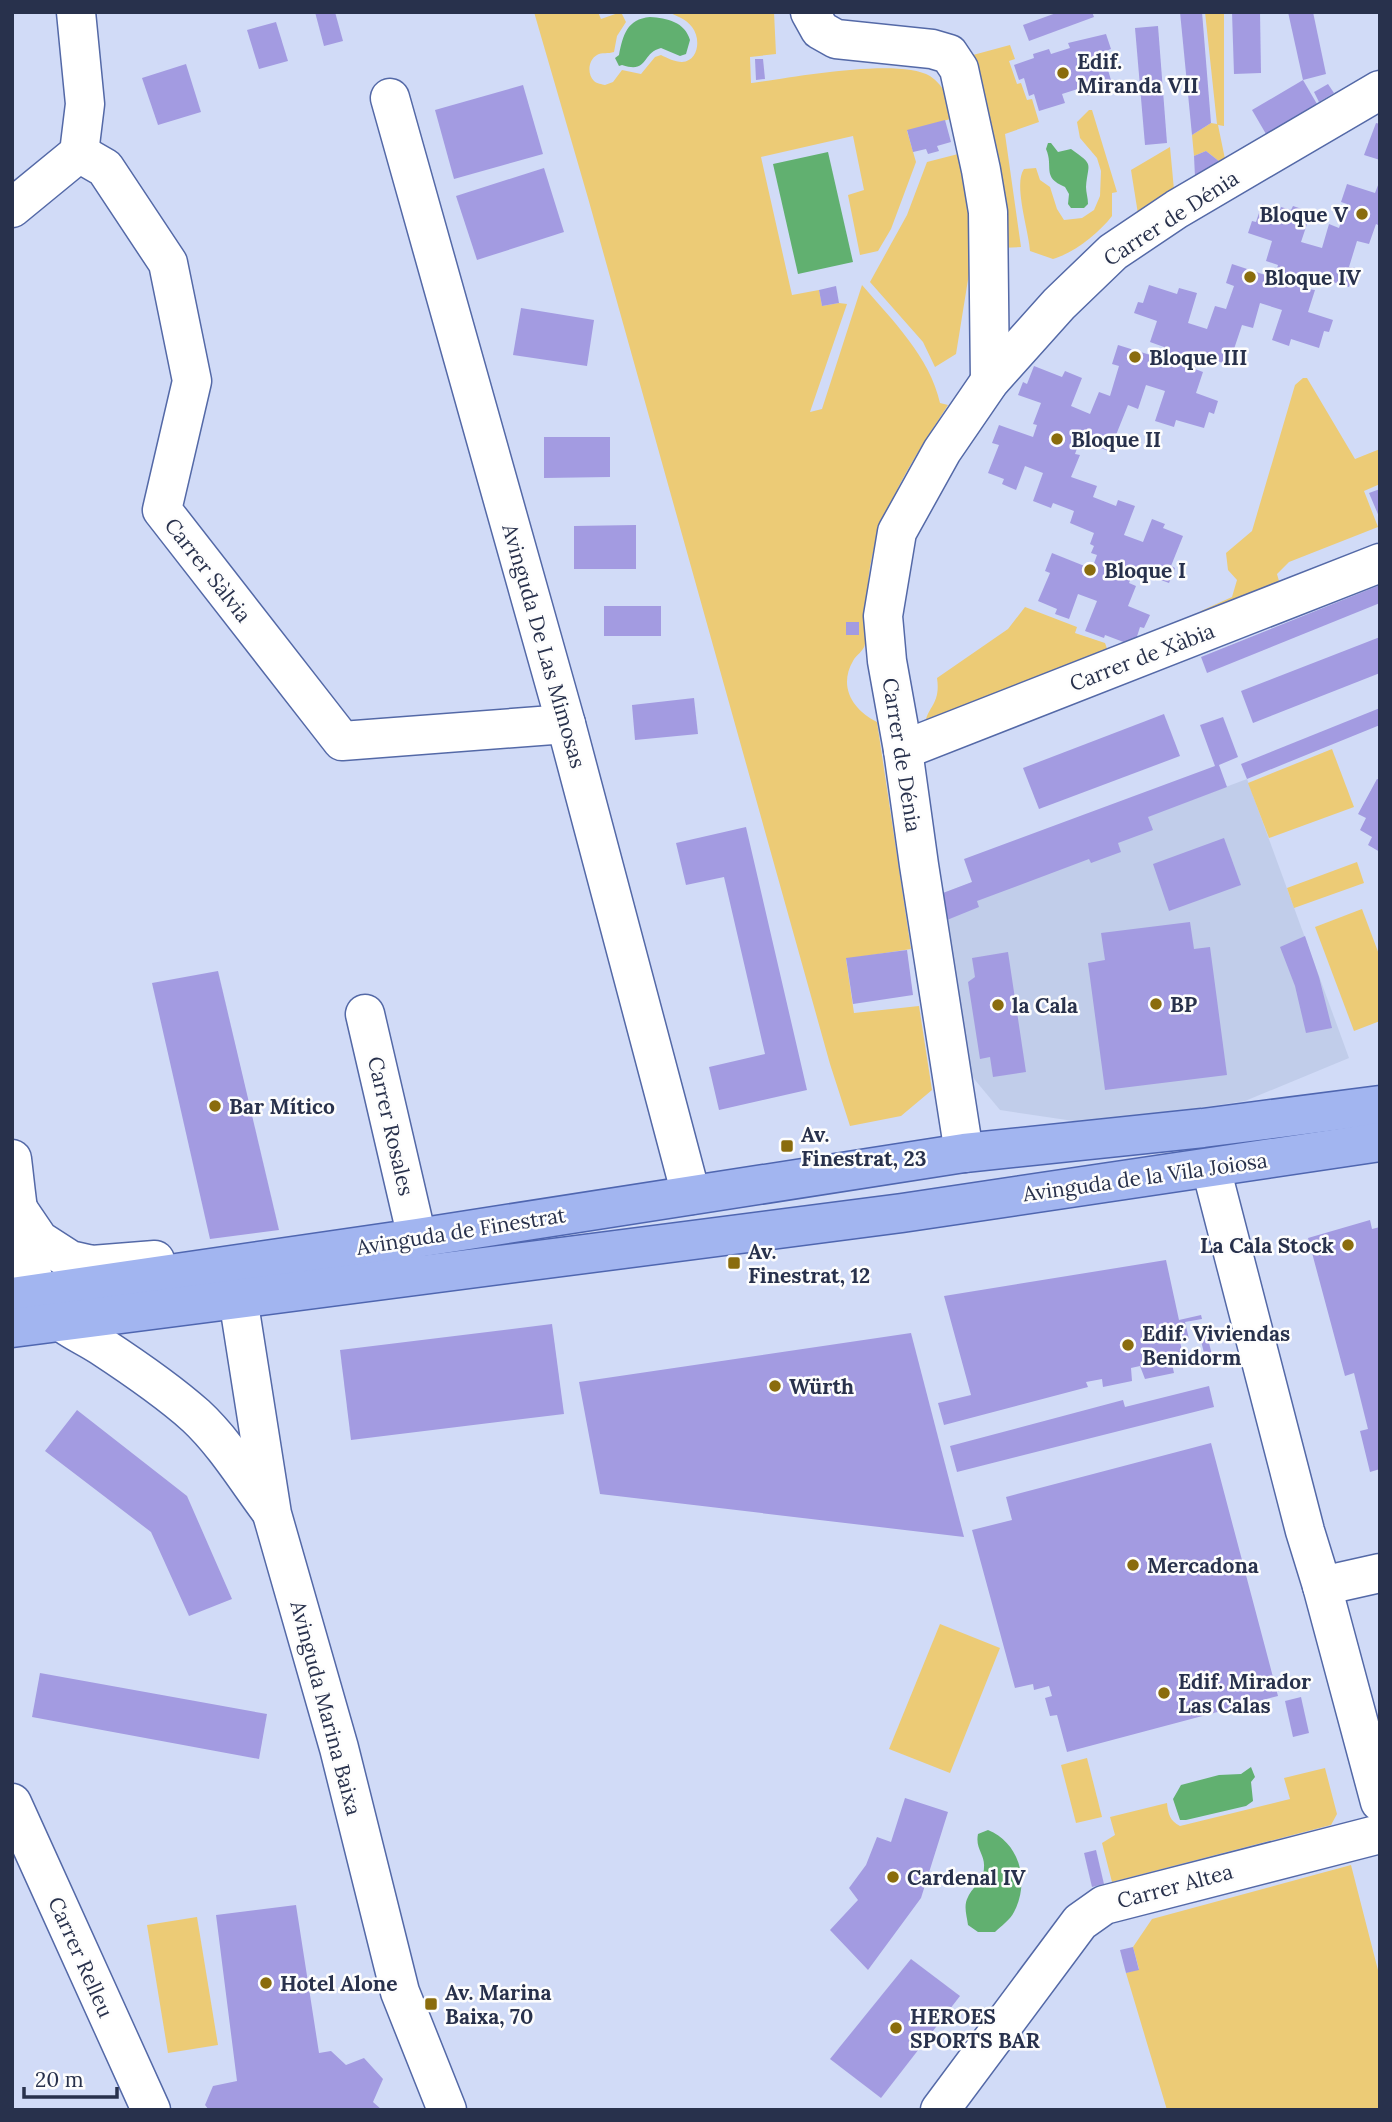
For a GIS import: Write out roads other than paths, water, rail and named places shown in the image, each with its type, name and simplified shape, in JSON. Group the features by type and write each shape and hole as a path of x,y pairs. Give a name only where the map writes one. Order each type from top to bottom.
{"main road":[{"name":"Avinguda de la Vila Joiosa","path":"910,1161 1380,1105"},
{"name":"Avinguda de la Vila Joiosa","path":"1210,1160 1210,1142 1219,1133 1237,1124"},
{"name":"Avinguda de la Vila Joiosa","path":"1161,1133 1191,1141 1210,1160"},
{"name":"Avinguda de la Vila Joiosa","path":"910,1211 1210,1160 1380,1142"},
{"name":"Avinguda de Finestrat","path":"37,1304 183,1272 910,1161"},
{"name":"Avinguda de Finestrat","path":"37,1304 238,1298 910,1211"}],"street":[{"path":"12,208 92,161 76,12"},
{"path":"810,12 820,30 836,39 870,28 949,54 959,69 988,212 990,381"},
{"path":"820,12 835,16 845,12"},
{"name":"Carrer de Dénia","path":"964,1153 887,661 883,616 897,532 942,451 990,381 1059,304 1113,252 1177,209 1380,90"},
{"name":"Avinguda De Las Mimosas","path":"390,98 566,724 691,1195"},
{"name":"Carrer Sàlvia","path":"92,161 168,263 192,381 162,510 342,741 566,724"},
{"name":"Carrer de Xàbia","path":"903,750 1380,563"},
{"name":"Carrer Rosales","path":"365,1014 417,1238"},
{"path":"12,1159 37,1304 132,1366 197,1417 219,1441 272,1514"},
{"path":"1210,1160 1305,1531 1380,1802"},
{"path":"23,1224 70,1260 92,1265 242,1253 283,1258"},
{"path":"238,1298 244,1282 283,1258"},
{"path":"183,1272 230,1288 238,1298"},
{"name":"Avinguda Marina Baixa","path":"238,1298 272,1514 339,1748 400,1992 447,2110"},
{"path":"12,1327 37,1304"},
{"path":"1322,1586 1380,1573"},
{"name":"Carrer Relleu","path":"12,1804 151,2110"},
{"name":"Carrer Altea","path":"940,2110 1080,1922 1104,1905 1380,1833"}],"place":[{"name":"Edif. Miranda VII","path":"1063,73"},
{"name":"Bloque V","path":"1362,214"},
{"name":"Bloque IV","path":"1250,277"},
{"name":"Bloque III","path":"1135,357"},
{"name":"Bloque II","path":"1057,439"},
{"name":"Bloque I","path":"1090,570"},
{"name":"BP","path":"1156,1004"},
{"name":"la Cala","path":"998,1005"},
{"name":"Bar Mítico","path":"215,1106"},
{"name":"Av. Finestrat, 23","path":"787,1146"},
{"name":"La Cala Stock","path":"1348,1245"},
{"name":"Av. Finestrat, 12","path":"734,1263"},
{"name":"Edif. Viviendas Benidorm","path":"1128,1345"},
{"name":"Würth","path":"775,1386"},
{"name":"Mercadona","path":"1133,1565"},
{"name":"Edif. Mirador Las Calas","path":"1164,1693"},
{"name":"Cardenal IV","path":"893,1877"},
{"name":"Hotel Alone","path":"266,1983"},
{"name":"Av. Marina Baixa, 70","path":"431,2004"},
{"name":"HEROES SPORTS BAR","path":"896,2028"}]}
